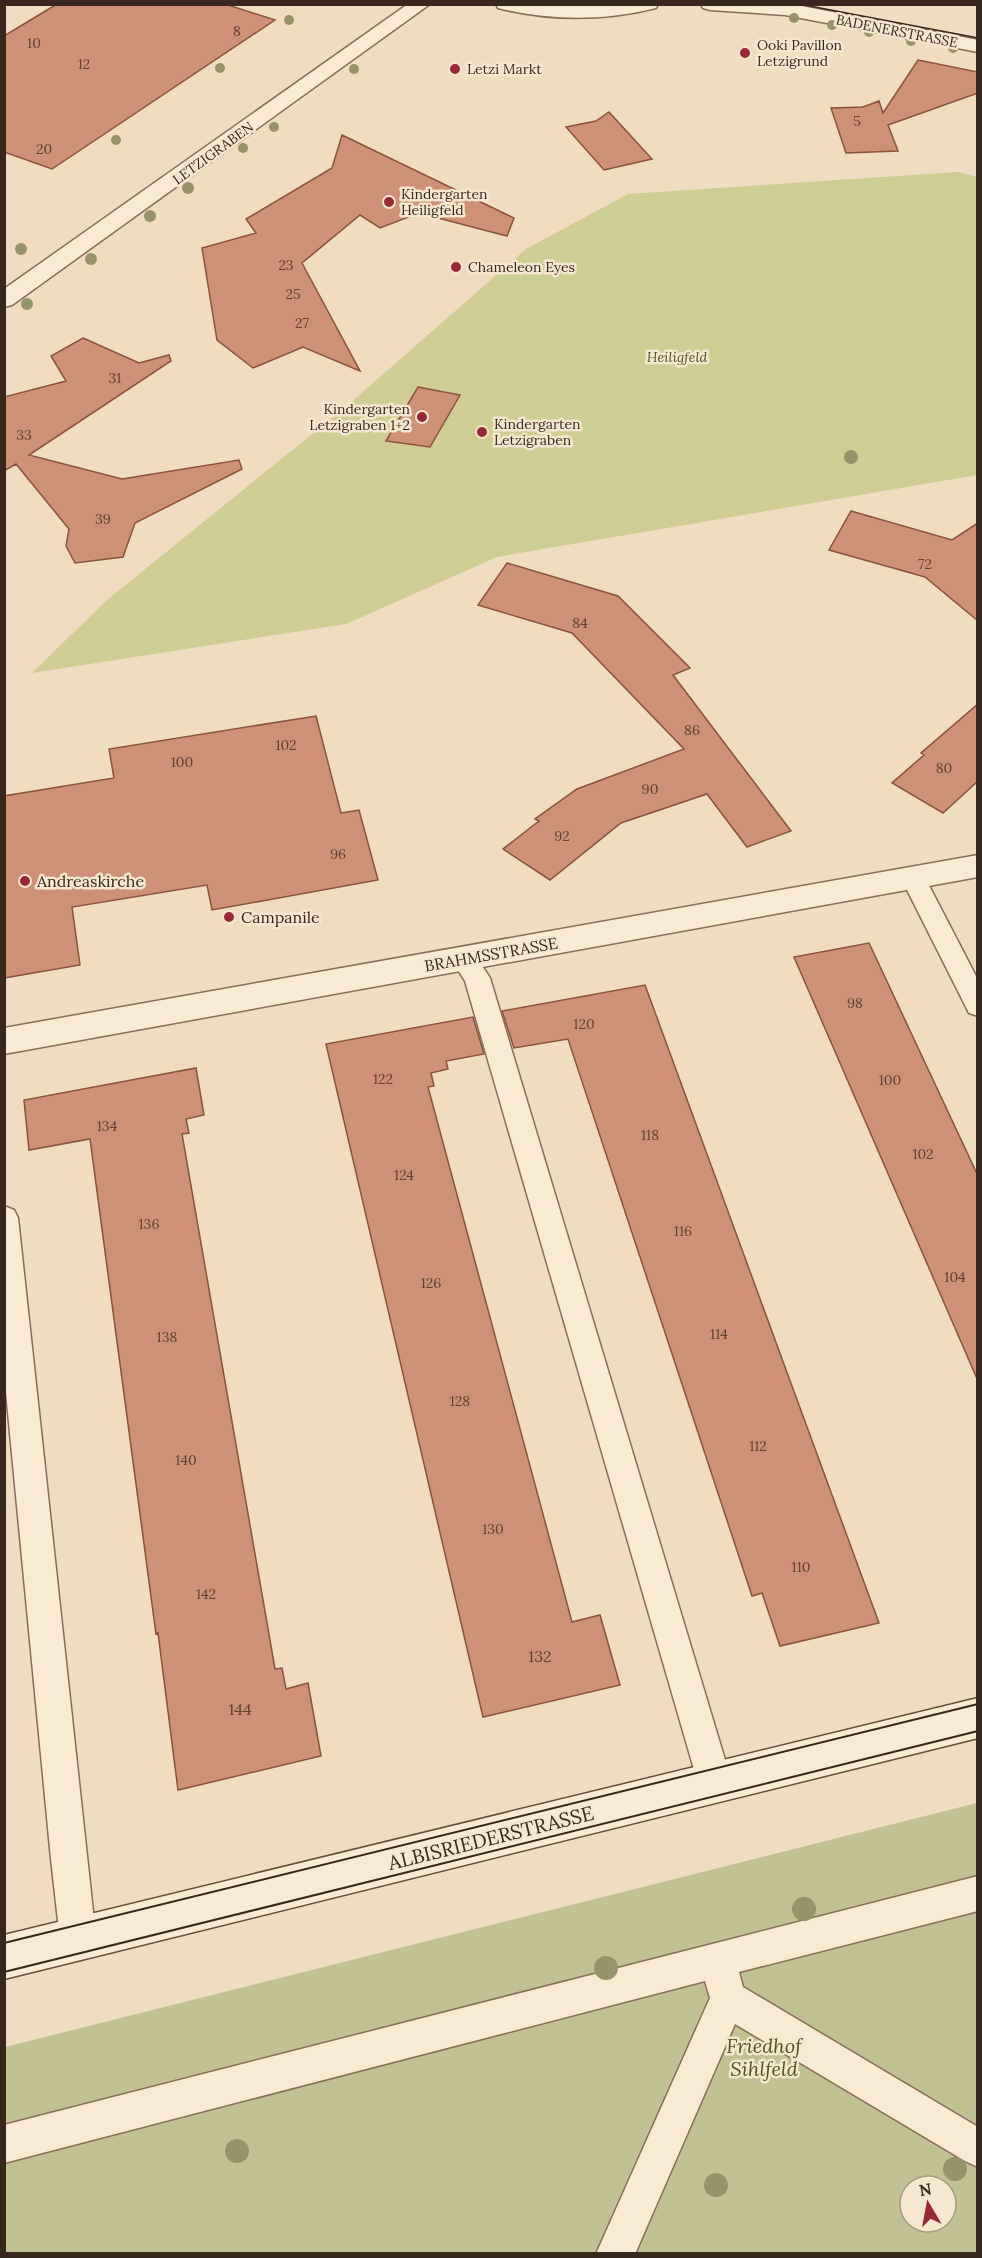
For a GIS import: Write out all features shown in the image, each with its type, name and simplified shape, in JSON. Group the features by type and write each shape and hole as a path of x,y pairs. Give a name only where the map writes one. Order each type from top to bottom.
{"street":[{"name":"LETZIGRABEN","path":"4,300 421,4"},
{"path":"505,4 567,10 623,9 649,4"},
{"name":"BADENERSTRASSE","path":"710,4 784,9 978,46"},
{"name":"BRAHMSSTRASSE","path":"4,1041 978,866"},
{"name":"ALBISRIEDERSTRASSE","path":"4,1957 978,1718"}],"lane":[{"path":"913,878 978,1006"},
{"path":"464,959 477,978 715,1783"},
{"path":"4,1218 78,1939"},
{"path":"4,2144 978,1893"},
{"path":"615,2253 728,1999 717,1959"},
{"path":"728,1999 978,2148"}],"green space":[{"name":"Heiligfeld","path":"958,172 977,177 977,475 497,557 346,624 32,673 107,600 348,405 526,249 628,194"},
{"name":"Friedhof Sihlfeld","path":"977,1803 977,2253 5,2254 5,2047"}],"building":[{"path":"57,4 225,4 275,20 52,169 4,152 4,36"},
{"path":"918,60 978,72 978,93 888,125 898,151 846,153 831,108 863,107 879,101 883,113"},
{"path":"609,112 652,159 604,170 566,127 596,121"},
{"path":"342,135 514,218 507,236 419,213 380,228 360,215 302,263 360,371 303,347 253,368 217,340 202,248 256,233 246,219 332,168"},
{"path":"83,338 139,363 169,355 171,361 29,455 122,479 239,460 242,469 135,523 123,557 75,563 66,546 69,529 16,464 4,471 4,397 66,381 51,356"},
{"path":"418,387 460,395 430,447 386,441"},
{"path":"851,511 952,540 978,523 978,621 925,577 829,550"},
{"path":"507,563 618,596 690,668 673,675 791,831 747,847 707,794 621,823 550,880 503,849 539,821 535,819 577,789 684,749 572,633 478,605"},
{"path":"978,704 978,781 943,813 892,783 924,755 921,753"},
{"path":"316,716 341,813 359,810 378,880 212,910 207,885 72,907 80,965 4,978 4,796 114,778 109,749"},
{"path":"869,943 978,1176 978,1381 794,957"},
{"path":"645,985 879,1623 780,1646 762,1593 752,1596 568,1039 514,1048 502,1011"},
{"path":"473,1017 484,1054 446,1061 448,1069 431,1073 434,1086 428,1087 572,1622 600,1615 620,1685 483,1717 326,1044"},
{"path":"196,1068 204,1115 186,1119 189,1133 182,1134 275,1669 282,1668 286,1689 308,1683 321,1756 178,1790 90,1139 29,1150 24,1100"}],"tram line":[{"path":"799,4 978,38"},
{"path":"4,1943 978,1704"},
{"path":"4,1972 978,1731"}],"place":[{"name":"Ooki Pavillon Letzigrund","path":"745,53"},
{"name":"Letzi Markt","path":"455,69"},
{"name":"Kindergarten Heiligfeld","path":"389,202"},
{"name":"Chameleon Eyes","path":"456,267"},
{"name":"Kindergarten Letzigraben 1+2","path":"422,417"},
{"name":"Kindergarten Letzigraben","path":"482,432"},
{"name":"Andreaskirche","path":"25,881"},
{"name":"Campanile","path":"229,917"}]}
